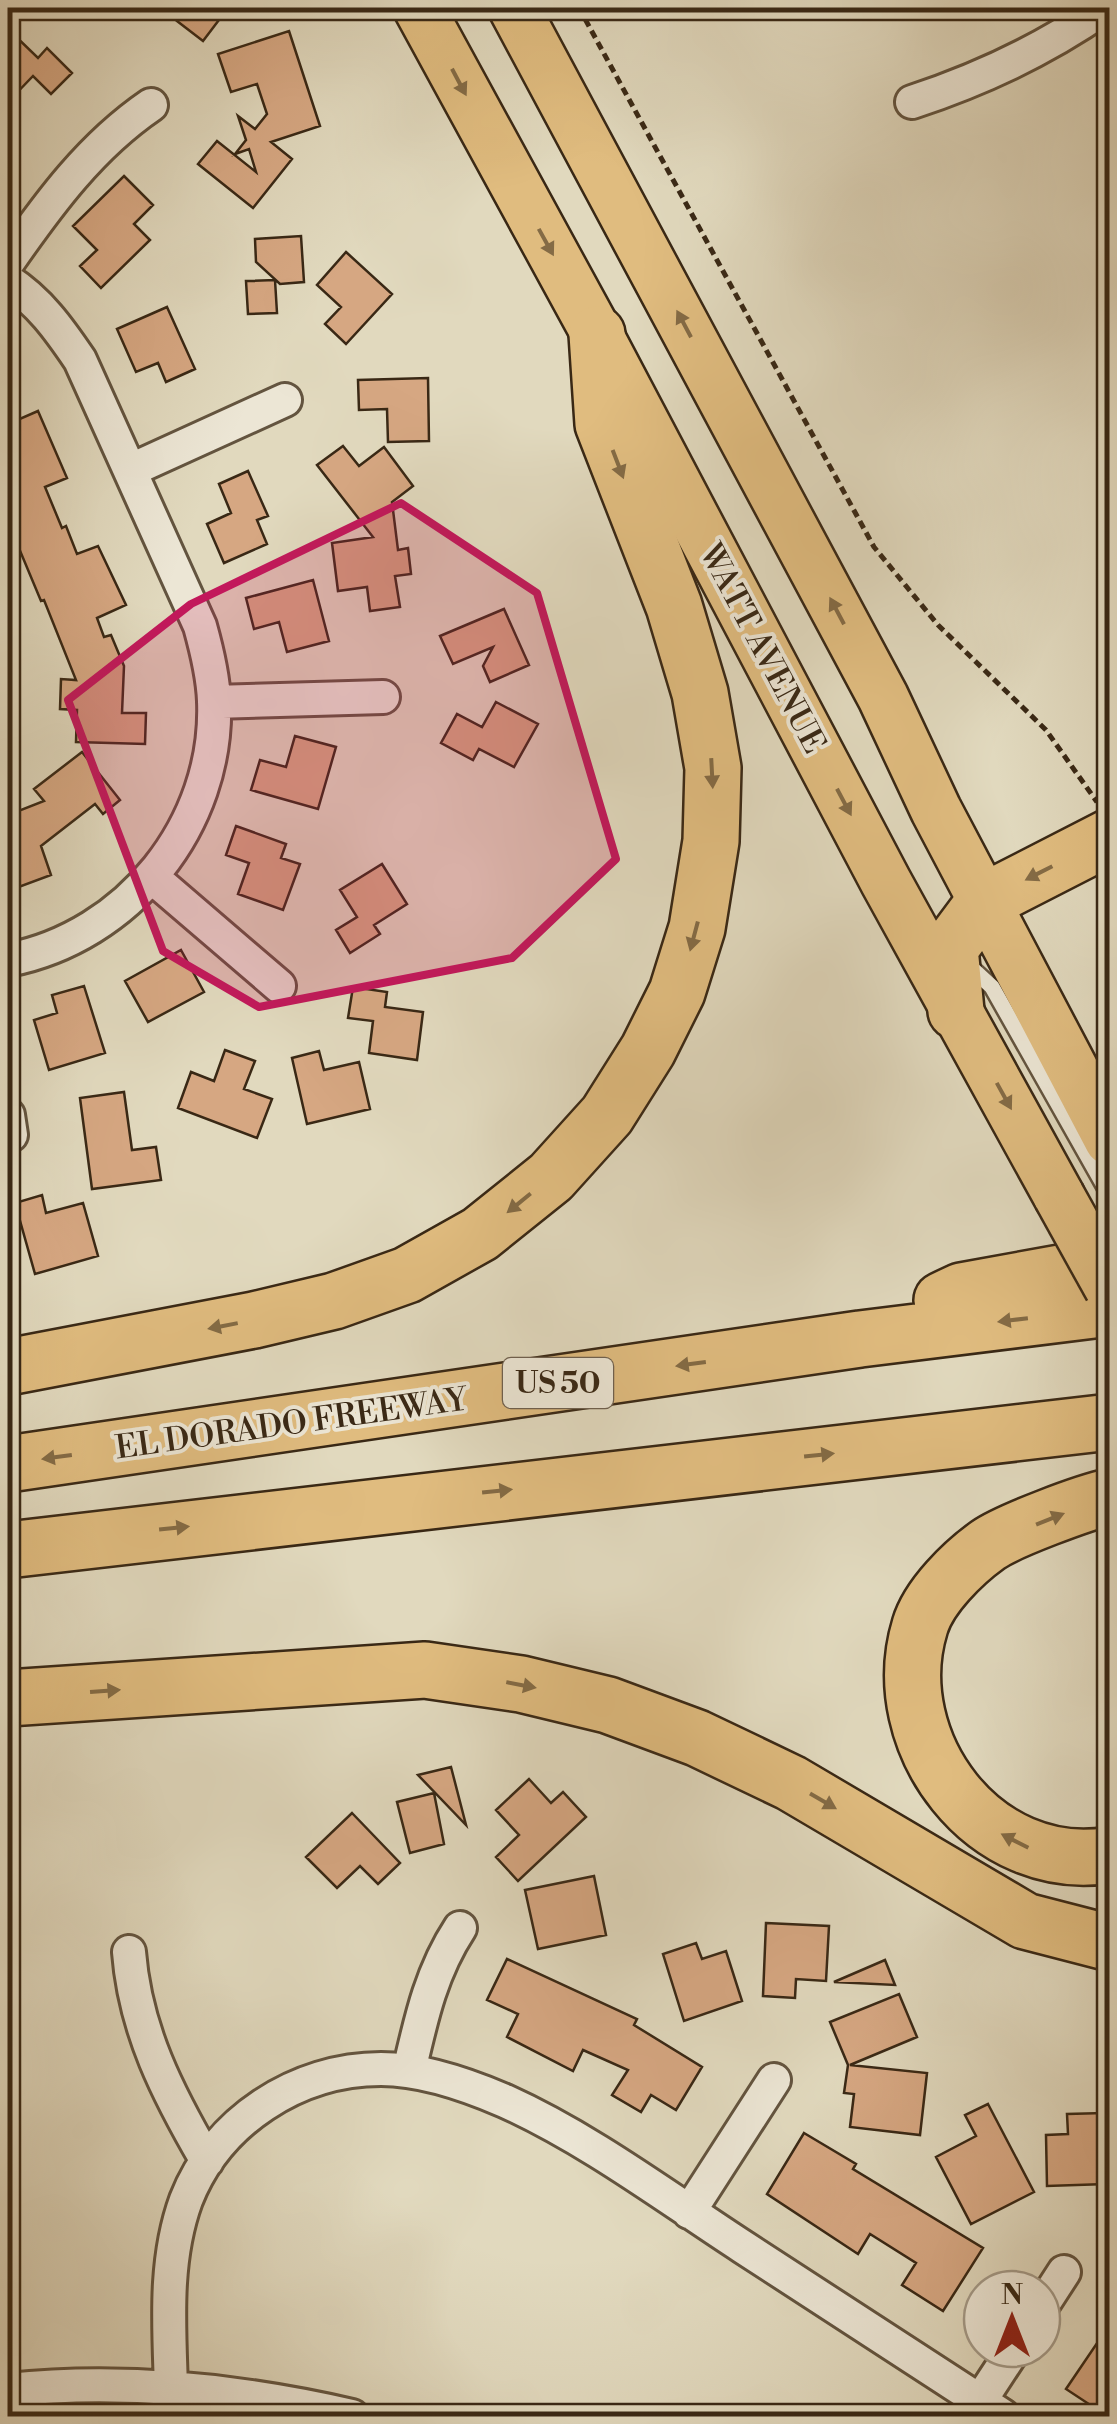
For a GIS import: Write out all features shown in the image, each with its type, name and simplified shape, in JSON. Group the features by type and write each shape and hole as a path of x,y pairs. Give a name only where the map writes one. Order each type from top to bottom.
{"highway":[{"path":"8,1367 254,1320 334,1301 407,1276 480,1234 551,1177 608,1115 648,1050 677,992 697,928 711,840 713,768 700,693 674,606 603,424 597,334"},
{"path":"974,999 979,943 1101,829"},
{"path":"860,1339 961,1291 1110,1264"},
{"name":"EL DORADO FREEWAY","path":"8,1464 860,1339 1110,1308"},
{"path":"8,1550 1110,1422"},
{"path":"1110,1497 990,1544 946,1584 920,1623 911,1675 918,1719 932,1762 958,1797 992,1829 1033,1850 1089,1858 1110,1855"},
{"path":"8,1698 425,1670 520,1684 608,1705 698,1738 792,1783 1025,1922 1110,1942"}],"main road":[{"name":"WATT AVENUE","path":"419,8 597,334 886,882 974,999 1092,1194 1110,1288"},
{"path":"514,8 874,680 936,810 979,943 1110,1140"}],"street":[{"path":"912,102 1015,62 1104,8"},
{"path":"8,262 81,166 115,132 152,105"},
{"path":"8,280 32,299 80,360 200,626 214,702 209,764 202,786 186,827 152,877 122,906 86,932 46,950 8,960"},
{"path":"130,470 286,400"},
{"path":"214,702 383,698"},
{"path":"152,877 279,986"},
{"path":"408,2071 428,1989 460,1928"},
{"path":"129,1952 140,2026 176,2107 207,2161"},
{"path":"171,2388 168,2295 175,2241 187,2200 207,2161 229,2133 279,2094 346,2071 408,2071 458,2084 554,2125 992,2409 1007,2369"},
{"path":"689,2212 774,2080"},
{"path":"8,2390 122,2385 171,2388 247,2396 352,2416"}],"lane":[{"path":"886,882 979,943"}],"path":[{"path":"579,8 874,546 938,626 1046,730 1101,829"}],"highlighted area":[{"path":"401,503 537,593 616,859 512,958 259,1007 163,951 68,700 191,604"}],"building":[{"path":"188,8 228,8 203,41 177,21"},
{"path":"8,29 38,58 47,48 72,73 51,94 33,76 8,102"},
{"path":"289,31 320,126 271,142 292,159 253,208 198,164 217,141 256,172 249,149 235,154 246,140 238,116 255,129 267,114 257,84 231,92 218,54"},
{"path":"124,176 153,205 134,224 150,240 101,288 80,266 97,250 73,226"},
{"path":"301,236 304,282 280,284 256,262 255,239"},
{"path":"346,252 392,294 346,344 325,324 341,307 317,285"},
{"path":"275,280 277,313 248,314 246,281"},
{"path":"167,307 195,369 166,382 158,363 136,372 117,329"},
{"path":"428,378 429,441 388,442 387,409 359,410 358,380"},
{"path":"38,411 67,478 45,487 62,528 66,526 77,554 98,546 126,605 97,618 104,637 111,635 124,666 122,713 146,713 145,744 76,742 77,710 60,709 61,679 76,680 8,522 8,424"},
{"path":"343,446 359,466 384,447 413,486 392,502 398,550 408,548 411,574 395,576 400,607 370,611 367,587 338,591 332,543 373,537 317,465"},
{"path":"248,471 268,516 257,520 267,544 224,563 207,524 231,513 219,484"},
{"path":"313,580 329,641 287,652 279,622 254,629 246,598"},
{"path":"504,609 529,665 490,682 483,666 493,647 453,664 440,636"},
{"path":"496,702 538,724 514,767 479,749 473,760 441,743 457,714 482,727"},
{"path":"295,736 336,747 318,809 251,790 260,760 286,767"},
{"path":"82,752 120,800 103,814 95,804 41,846 51,875 8,891 8,815 44,801 34,789"},
{"path":"236,826 286,844 281,858 300,864 283,910 238,894 249,863 226,855"},
{"path":"382,864 407,904 374,925 380,934 350,953 336,930 357,917 340,890"},
{"path":"181,950 204,992 148,1022 125,981"},
{"path":"84,986 105,1053 49,1070 34,1020 57,1013 52,995"},
{"path":"353,987 387,992 385,1007 423,1012 417,1060 369,1053 373,1021 348,1018"},
{"path":"225,1050 255,1061 244,1089 272,1099 257,1138 178,1108 191,1072 214,1081"},
{"path":"319,1051 324,1070 359,1062 370,1109 307,1124 292,1058"},
{"path":"124,1092 132,1150 156,1147 161,1180 92,1189 80,1098"},
{"path":"42,1195 46,1213 83,1203 98,1256 35,1274 15,1203"},
{"path":"451,1767 466,1825 418,1775"},
{"path":"529,1779 551,1803 563,1792 586,1817 518,1881 496,1857 519,1835 496,1810"},
{"path":"434,1793 444,1844 410,1853 397,1802"},
{"path":"352,1813 400,1863 378,1884 360,1866 337,1888 306,1857"},
{"path":"594,1876 606,1935 538,1949 525,1890"},
{"path":"766,1923 829,1926 826,1981 796,1979 795,1998 763,1996"},
{"path":"696,1943 702,1959 726,1951 742,2001 684,2021 663,1954"},
{"path":"507,1959 637,2019 634,2025 702,2067 676,2110 651,2095 641,2112 612,2095 628,2070 583,2050 573,2071 507,2037 518,2014 487,2000"},
{"path":"885,1960 895,1985 834,1982"},
{"path":"899,1994 917,2037 850,2065 927,2073 920,2135 850,2127 854,2094 844,2093 848,2065 830,2022"},
{"path":"988,2104 1034,2192 971,2224 936,2157 976,2136 965,2115"},
{"path":"1104,2113 1106,2184 1047,2186 1046,2135 1068,2134 1067,2114"},
{"path":"804,2133 856,2164 853,2169 983,2248 970,2269 962,2269 962,2281 943,2311 902,2285 916,2263 870,2234 858,2254 767,2194"},
{"path":"1110,2324 1110,2416 1107,2416 1066,2389"}]}
